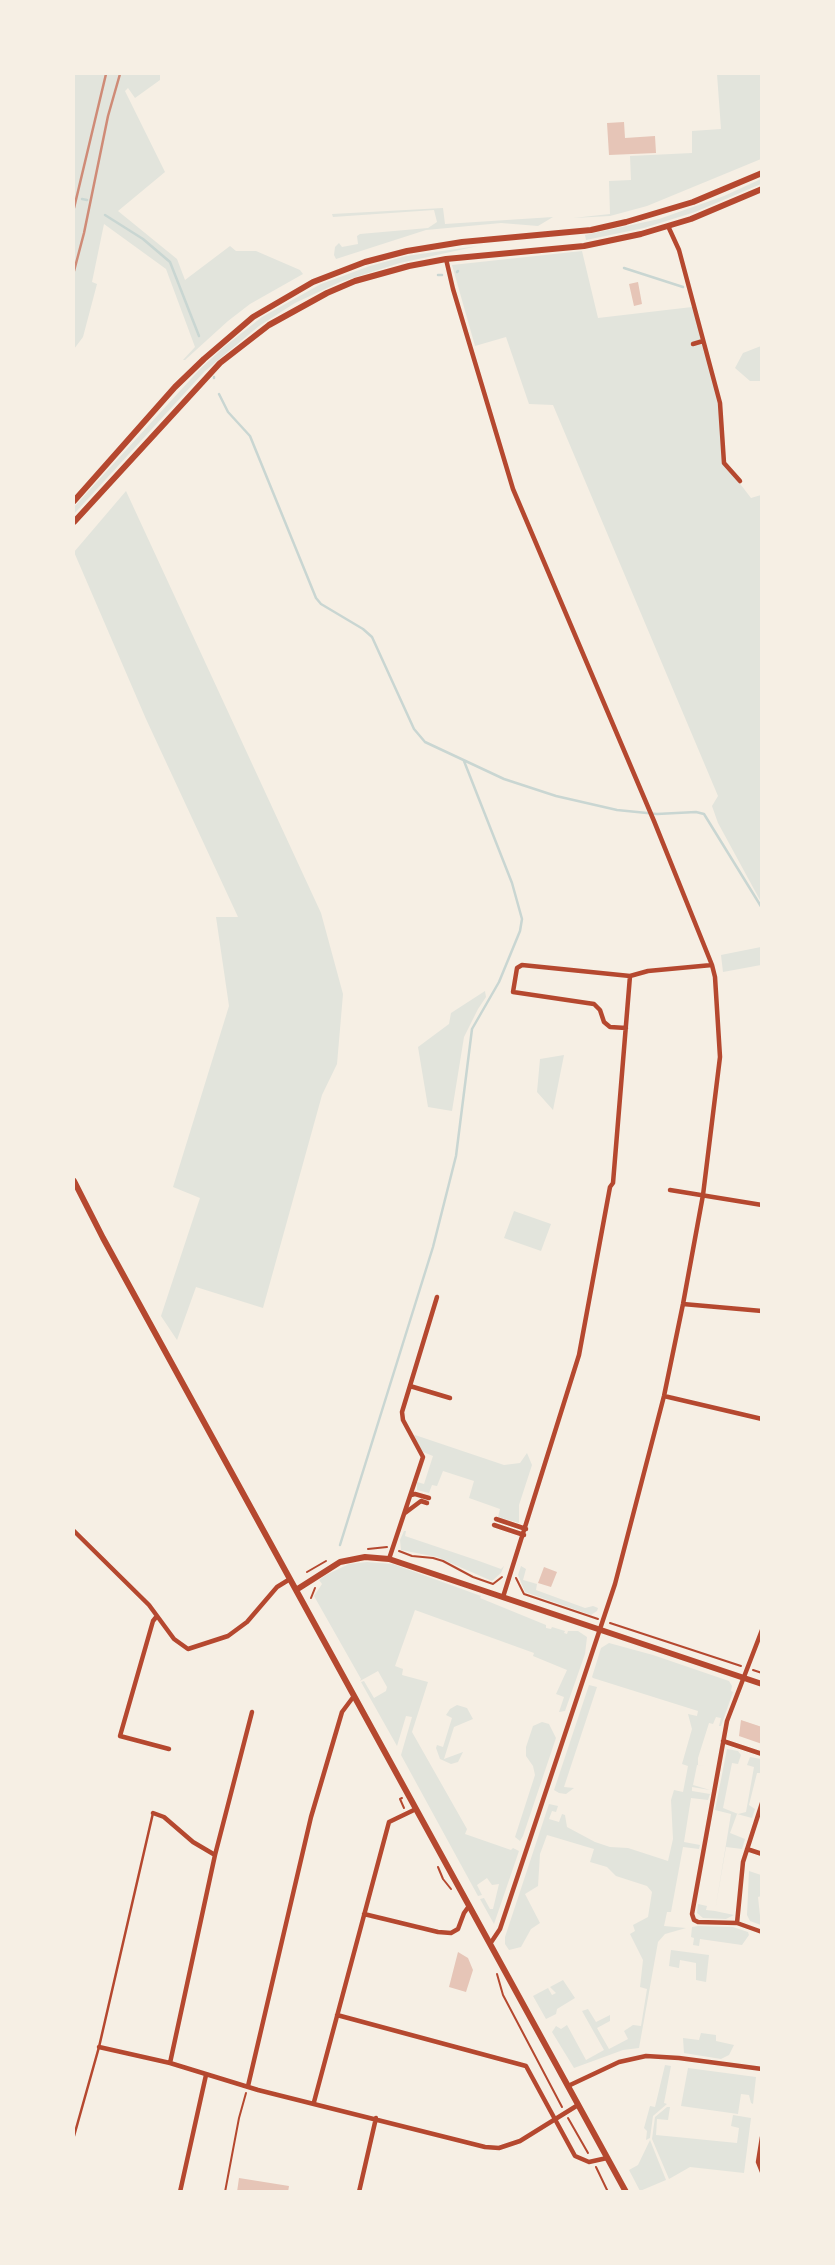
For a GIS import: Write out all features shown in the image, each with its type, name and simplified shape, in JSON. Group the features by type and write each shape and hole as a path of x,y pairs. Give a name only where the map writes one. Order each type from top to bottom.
{"street":[{"path":"74,501 175,387 204,359 253,317 313,282 365,262 407,251 462,242 591,230 626,222 693,202 761,173"},
{"path":"74,522 208,374 269,325 310,301 355,281 409,265 584,246 668,226 710,212 761,189"},
{"path":"668,226 678,250 720,402 724,463 740,481"},
{"path":"446,259 513,489 650,810 712,965 720,1057 703,1195 664,1395 615,1584 500,1929 491,1944"},
{"path":"693,344 703,341"},
{"path":"626,1028 610,1027 594,1004 513,992 515,972 522,965 630,976 648,971 712,965"},
{"path":"503,1597 579,1355 610,1187 613,1183 630,976"},
{"path":"74,1181 626,2192"},
{"path":"670,1190 761,1205"},
{"path":"389,1559 422,1457 403,1420 402,1412 437,1297"},
{"path":"683,1304 761,1311"},
{"path":"410,1386 450,1398"},
{"path":"664,1395 761,1419"},
{"path":"404,1514 428,1500 415,1494 410,1495"},
{"path":"495,1522 525,1532"},
{"path":"74,1531 149,1605 181,1646 188,1649 228,1636 247,1622 277,1587 290,1579"},
{"path":"296,1590 340,1562 370,1556 389,1559 761,1684"},
{"path":"157,1616 153,1621 120,1736 169,1749"},
{"path":"761,1630 727,1721 692,1914 698,1922 737,1923 761,1932"},
{"path":"248,2086 311,1817 342,1712 354,1696"},
{"path":"170,2063 215,1855 252,1712"},
{"path":"723,1741 761,1754"},
{"path":"737,1923 743,1862 761,1803"},
{"path":"314,2102 389,1822 416,1810"},
{"path":"153,1813 164,1817 193,1842 215,1855"},
{"path":"747,1849 761,1854"},
{"path":"364,1914 451,1933 458,1929 469,1906"},
{"path":"337,2015 526,2066 575,2156 593,2162 607,2158"},
{"path":"99,2046 463,2142 499,2148 520,2141 578,2105"},
{"path":"568,2086 611,2065 646,2056 761,2069"},
{"path":"180,2192 205,2075"},
{"path":"359,2192 376,2118"},
{"path":"761,2137 758,2162 761,2172"}],"lane":[{"path":"74,2136 99,2046 153,1813"}],"path":[{"path":"396,1549 412,1556 443,1560 493,1584 506,1575"},
{"path":"514,1577 524,1594 761,1673"},
{"path":"311,1594 317,1586 315,1584"},
{"path":"403,1798 400,1799 406,1810"},
{"path":"438,1865 451,1890"},
{"path":"497,1973 503,1996 608,2192"},
{"path":"225,2192 248,2086"}],"shaded area":[{"path":"74,74 160,74 160,80 135,98 128,88 125,91 165,172 118,211 177,259 185,280 230,246 236,251 256,251 300,270 303,274 250,304 185,360 195,347 166,269 104,224 92,282 97,284 83,337 74,349"},
{"path":"717,74 761,74 761,159 647,206 610,216 573,218 610,214 609,181 631,180 630,156 692,153 692,131 721,129"},
{"path":"761,179 761,184 695,212 644,228 586,240 585,235 659,219 724,196"},
{"path":"443,208 445,224 553,217 538,226 501,223 426,230 336,259 334,255 335,247 339,243 342,247 358,244 357,236 360,234 428,228 437,222 434,210 333,217 332,214"},
{"path":"478,246 400,263 340,282 295,303 259,326 205,371 74,514 74,507 200,369 262,317 321,284 370,266 406,256"},
{"path":"582,251 598,318 692,307 721,402 724,463 751,498 761,495 761,902 718,823 712,806 718,796 553,405 529,404 506,337 475,346 452,265"},
{"path":"761,346 761,381 750,381 735,368 743,353"},
{"path":"126,491 321,913 343,994 337,1064 322,1095 263,1308 196,1287 177,1340 161,1316 200,1198 173,1187 229,1006 216,917 238,917 146,719 74,552"},
{"path":"761,947 761,965 723,972 721,955"},
{"path":"485,991 486,997 464,1037 452,1111 428,1107 418,1047 449,1024 451,1013"},
{"path":"564,1055 553,1110 537,1092 540,1059"},
{"path":"514,1211 551,1224 541,1251 504,1238"},
{"path":"413,1436 504,1465 520,1463 527,1453 532,1465 519,1505 519,1523 498,1517 500,1509 469,1498 474,1481 443,1471 437,1486 432,1485 429,1493 417,1490 417,1482 424,1484 433,1456 423,1452"},
{"path":"404,1531 405,1536 501,1569 504,1566 492,1581 437,1557 401,1550 400,1540"},
{"path":"349,1564 393,1564 481,1596 480,1598 546,1625 546,1628 552,1627 567,1634 568,1631 578,1631 587,1637 585,1654 565,1711 559,1712 564,1697 556,1694 567,1670 533,1656 534,1653 415,1610 395,1666 403,1669 402,1675 428,1682 412,1732 467,1829 465,1834 519,1851 494,1924 480,1899 484,1898 490,1909 493,1909 499,1884 492,1885 487,1878 477,1885 482,1895 478,1896 401,1755 412,1717 406,1716 397,1746 361,1682 364,1681 374,1698 386,1691 387,1687 378,1671 360,1681 314,1596 322,1584 319,1580 326,1575"},
{"path":"521,1566 526,1569 523,1580 537,1584 536,1590 585,1608 593,1606 598,1608 597,1611 591,1615 525,1592 518,1575"},
{"path":"609,1643 729,1681 733,1692 721,1726 721,1718 716,1717 713,1724 709,1723 698,1758 698,1765 706,1766 697,1765 693,1785 710,1790 692,1787 692,1791 710,1794 708,1800 691,1798 684,1842 700,1845 699,1849 683,1847 671,1912 667,1912 664,1926 686,1928 665,1934 658,1942 639,2048 623,2050 574,2068 552,2032 556,2026 561,2029 567,2025 586,2060 604,2050 582,2011 588,2009 596,2022 610,2015 610,2021 597,2028 609,2049 628,2039 624,2031 633,2025 641,2026 647,1989 640,1987 643,1960 630,1934 635,1931 633,1925 648,1917 652,1892 647,1886 616,1876 607,1867 590,1862 594,1849 547,1835 540,1854 538,1886 525,1894 540,1923 531,1929 521,1947 509,1950 505,1937 549,1804 558,1806 549,1819 559,1822 562,1814 565,1815 567,1827 595,1842 610,1847 628,1848 668,1861 673,1839 671,1800 674,1790 683,1792 688,1766 682,1764 692,1729 688,1714 697,1716 698,1711 593,1678 601,1648"},
{"path":"589,1685 597,1687 564,1787 574,1788 566,1794 559,1793 554,1790"},
{"path":"457,1705 467,1708 473,1719 454,1727 444,1759 463,1752 458,1762 451,1764 440,1759 436,1748 437,1745 443,1747 452,1718 446,1715"},
{"path":"542,1722 549,1724 556,1738 520,1841 515,1837 535,1775 526,1756 526,1747 533,1726"},
{"path":"727,1749 738,1751 741,1755 738,1764 732,1763 723,1808 738,1814 746,1812 754,1767 747,1765 750,1757 761,1759 761,1773 757,1773 749,1805 755,1809 752,1818 737,1814 730,1833 745,1839 742,1849 726,1847 715,1911 731,1814 715,1810"},
{"path":"749,1871 761,1875 761,1896 758,1897 761,1925 750,1921 747,1915"},
{"path":"698,1904 707,1906 706,1910 734,1915 726,1919 703,1918 697,1913"},
{"path":"692,1927 733,1927 748,1932 749,1935 742,1945 700,1939 699,1946 693,1945"},
{"path":"671,1950 709,1955 706,1982 696,1980 696,1963 680,1960 679,1968 669,1966"},
{"path":"563,1980 575,1998 546,2019 533,1996 548,1988 552,1995 556,1993 550,1987"},
{"path":"701,2033 716,2035 716,2041 734,2045 729,2055 721,2059 684,2053 683,2038 699,2040"},
{"path":"665,2065 671,2066 664,2103 667,2104 653,2116 650,2138 646,2140 647,2131 644,2128 650,2106 655,2107"},
{"path":"688,2068 756,2077 753,2104 749,2095 741,2094 738,2114 681,2106"},
{"path":"670,2107 668,2120 657,2119 656,2135 737,2143 739,2128 731,2126 733,2115 751,2118 744,2173 690,2167 669,2179 652,2139 655,2117"},
{"path":"650,2140 666,2180 640,2191 629,2170 638,2165"}],"building":[{"path":"624,122 625,138 655,136 656,153 609,155 607,123"},
{"path":"638,282 642,304 634,306 629,284"},
{"path":"544,1567 557,1572 551,1587 538,1583"},
{"path":"741,1720 762,1727 762,1744 739,1736"},
{"path":"458,1952 468,1958 473,1970 466,1992 449,1987"},
{"path":"239,2178 289,2186 288,2192 237,2192"}],"waterway":[{"path":"82,199 87,200"},
{"path":"105,215 143,239 170,262 199,336"},
{"path":"624,268 683,287"},
{"path":"219,394 228,412 250,436 316,598 372,637 414,729 425,742 504,779 556,796 617,810 657,814 704,814 762,908"},
{"path":"340,1545 433,1247 456,1156 472,1029 499,982 520,931 522,919 512,883 464,761"}],"railway":[{"path":"74,208 106,74"},
{"path":"74,271 108,116 120,74"}]}
